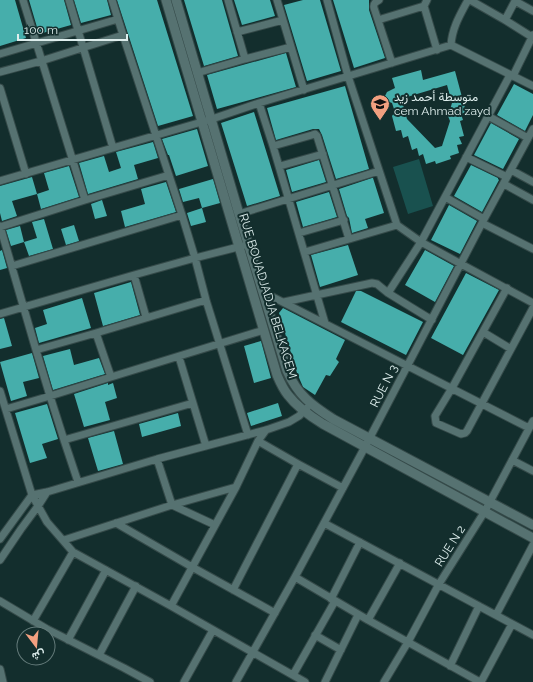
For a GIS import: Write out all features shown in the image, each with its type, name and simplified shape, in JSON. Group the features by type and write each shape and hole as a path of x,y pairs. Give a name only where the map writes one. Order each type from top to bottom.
{"street":[{"path":"22,0 85,200"},
{"path":"69,0 113,148"},
{"path":"112,0 182,215 206,300 248,435"},
{"name":"RUE BOUADJADJA BELKACEM","path":"166,0 239,214 244,245 263,292 287,370 297,390 312,404 368,442 533,538"},
{"name":"RUE BOUADJADJA BELKACEM","path":"176,0 197,73 207,120 244,245 264,330 277,375 288,395 305,411 328,427 368,442 490,502 533,525"},
{"path":"228,0 245,59"},
{"path":"277,0 304,90"},
{"path":"327,0 348,76 396,225 421,242 533,302"},
{"path":"379,0 375,2 374,5 392,64"},
{"path":"388,293 421,242 488,116 512,76 533,36 469,0 453,30 451,45"},
{"path":"505,20 515,1 533,11"},
{"path":"378,20 426,3 437,50"},
{"path":"0,54 118,19"},
{"path":"237,32 283,20"},
{"path":"0,72 123,36"},
{"path":"0,181 207,120 451,45 533,86"},
{"path":"197,73 291,47"},
{"path":"0,88 26,174"},
{"path":"259,103 280,166 326,323"},
{"path":"488,116 531,133"},
{"name":"RUE N 3","path":"236,682 295,578 531,133"},
{"path":"273,146 312,134 318,136 350,239"},
{"path":"280,166 323,154"},
{"path":"466,157 507,177"},
{"path":"511,170 533,182"},
{"path":"239,214 379,171"},
{"path":"78,482 50,396 0,226 169,175"},
{"path":"504,184 533,200"},
{"path":"445,197 483,221 533,249"},
{"path":"12,266 182,215"},
{"path":"299,233 344,220"},
{"path":"305,252 396,225"},
{"path":"0,314 244,245"},
{"path":"134,275 146,317"},
{"path":"284,302 372,283 377,284 388,293 432,320"},
{"path":"507,288 435,416 436,423 461,434 467,431 533,308"},
{"path":"263,292 529,428"},
{"path":"36,350 206,300"},
{"path":"6,409 264,330"},
{"path":"483,332 512,348"},
{"path":"96,333 111,377"},
{"path":"179,357 206,446"},
{"path":"0,391 32,495 52,528 73,552 305,682"},
{"path":"64,440 193,403"},
{"path":"0,539 32,495 47,492 157,459 266,430 289,422 312,404"},
{"name":"RUE N 2","path":"384,682 408,642 439,584 485,511 533,421"},
{"path":"171,606 236,487 258,442 266,430"},
{"path":"258,442 343,488"},
{"path":"157,459 172,505 215,525"},
{"path":"512,460 533,471"},
{"path":"232,590 298,464"},
{"path":"64,540 172,505 236,487"},
{"path":"0,560 47,492"},
{"path":"116,523 275,613"},
{"path":"324,523 533,635"},
{"path":"293,675 333,600 360,542"},
{"path":"496,615 533,545"},
{"path":"33,621 73,552"},
{"path":"368,620 400,563"},
{"path":"68,640 106,570"},
{"path":"295,578 358,615 480,682 512,624"},
{"path":"99,655 136,586"},
{"path":"0,600 33,621 150,682"},
{"path":"450,666 479,606"},
{"path":"325,682 358,615"},
{"path":"184,682 213,630"},
{"path":"315,635 341,650"},
{"path":"0,669 3,682"}],"shaded area":[{"path":"419,159 433,206 408,214 393,167"}],"building":[{"path":"0,0 15,0 26,38 0,46"},
{"path":"29,0 64,0 71,25 39,34"},
{"path":"74,0 107,0 111,15 81,23"},
{"path":"117,0 157,0 193,116 158,126"},
{"path":"184,0 222,0 238,56 204,66"},
{"path":"234,0 270,0 275,16 242,25"},
{"path":"303,0 320,0 341,71 307,81 284,5"},
{"path":"333,0 369,0 369,10 385,58 354,68"},
{"path":"286,53 296,87 217,109 207,75"},
{"path":"421,70 423,80 455,71 466,112 461,114 463,120 460,121 464,136 459,137 462,144 457,145 459,153 450,156 451,159 436,164 435,161 426,164 423,154 419,156 417,148 412,150 408,136 403,138 401,130 396,131 392,116 395,112 392,103 387,101 385,96 387,92 395,88 392,78","holes":["447,85 452,103 448,116 450,121 442,146 435,148 407,119 402,101 408,100 407,97"]},
{"path":"514,84 533,94 533,115 525,131 497,115"},
{"path":"345,86 369,169 336,179 319,129 313,129 276,140 267,108"},
{"path":"254,112 280,196 247,206 221,123"},
{"path":"491,123 519,139 503,169 474,155"},
{"path":"197,129 208,166 176,176 162,139"},
{"path":"153,142 158,158 134,165 138,179 88,194 79,163 104,156 109,172 121,168 116,152"},
{"path":"319,160 326,182 292,192 286,170"},
{"path":"471,165 498,178 499,180 482,212 454,196"},
{"path":"69,166 79,197 41,209 37,194 49,190 44,173"},
{"path":"32,177 37,194 12,201 17,216 2,221 0,213 0,186"},
{"path":"372,178 384,213 365,219 368,228 352,233 349,218 347,216 339,189"},
{"path":"213,179 220,203 202,208 199,198 183,202 179,189"},
{"path":"166,182 176,212 125,227 121,211 145,204 141,189"},
{"path":"329,192 337,217 303,227 296,202"},
{"path":"102,200 107,216 95,219 91,204"},
{"path":"449,205 477,221 460,254 431,240"},
{"path":"202,208 206,222 191,226 187,213"},
{"path":"44,219 53,249 29,256 24,242 37,238 32,222"},
{"path":"74,225 79,241 66,245 61,229"},
{"path":"20,226 24,242 11,246 6,230"},
{"path":"348,245 358,275 320,287 311,255"},
{"path":"2,250 7,268 0,270 0,251"},
{"path":"425,250 454,266 435,302 405,285"},
{"path":"466,273 499,290 463,355 431,338"},
{"path":"131,282 140,315 103,326 94,293"},
{"path":"356,291 361,291 423,322 406,355 341,322"},
{"path":"82,298 91,328 39,343 35,328 47,324 43,310"},
{"path":"283,308 345,340 336,359 339,362 330,376 326,375 315,395 303,387 297,373 279,313"},
{"path":"4,318 12,346 0,349 0,319"},
{"path":"261,341 271,378 254,383 244,346"},
{"path":"70,349 74,365 99,358 105,374 53,390 43,356"},
{"path":"32,353 39,378 23,382 27,396 11,401 0,362"},
{"path":"108,383 108,385 113,383 117,398 105,402 110,420 84,427 74,394"},
{"path":"278,403 282,416 251,426 247,413"},
{"path":"47,404 58,439 42,444 47,458 30,463 15,413"},
{"path":"178,413 181,426 142,437 139,424"},
{"path":"114,431 123,464 98,471 88,438"}],"place":[{"name":"متوسطة أحمد زيد cem Ahmad zayd","path":"380,121"}]}
